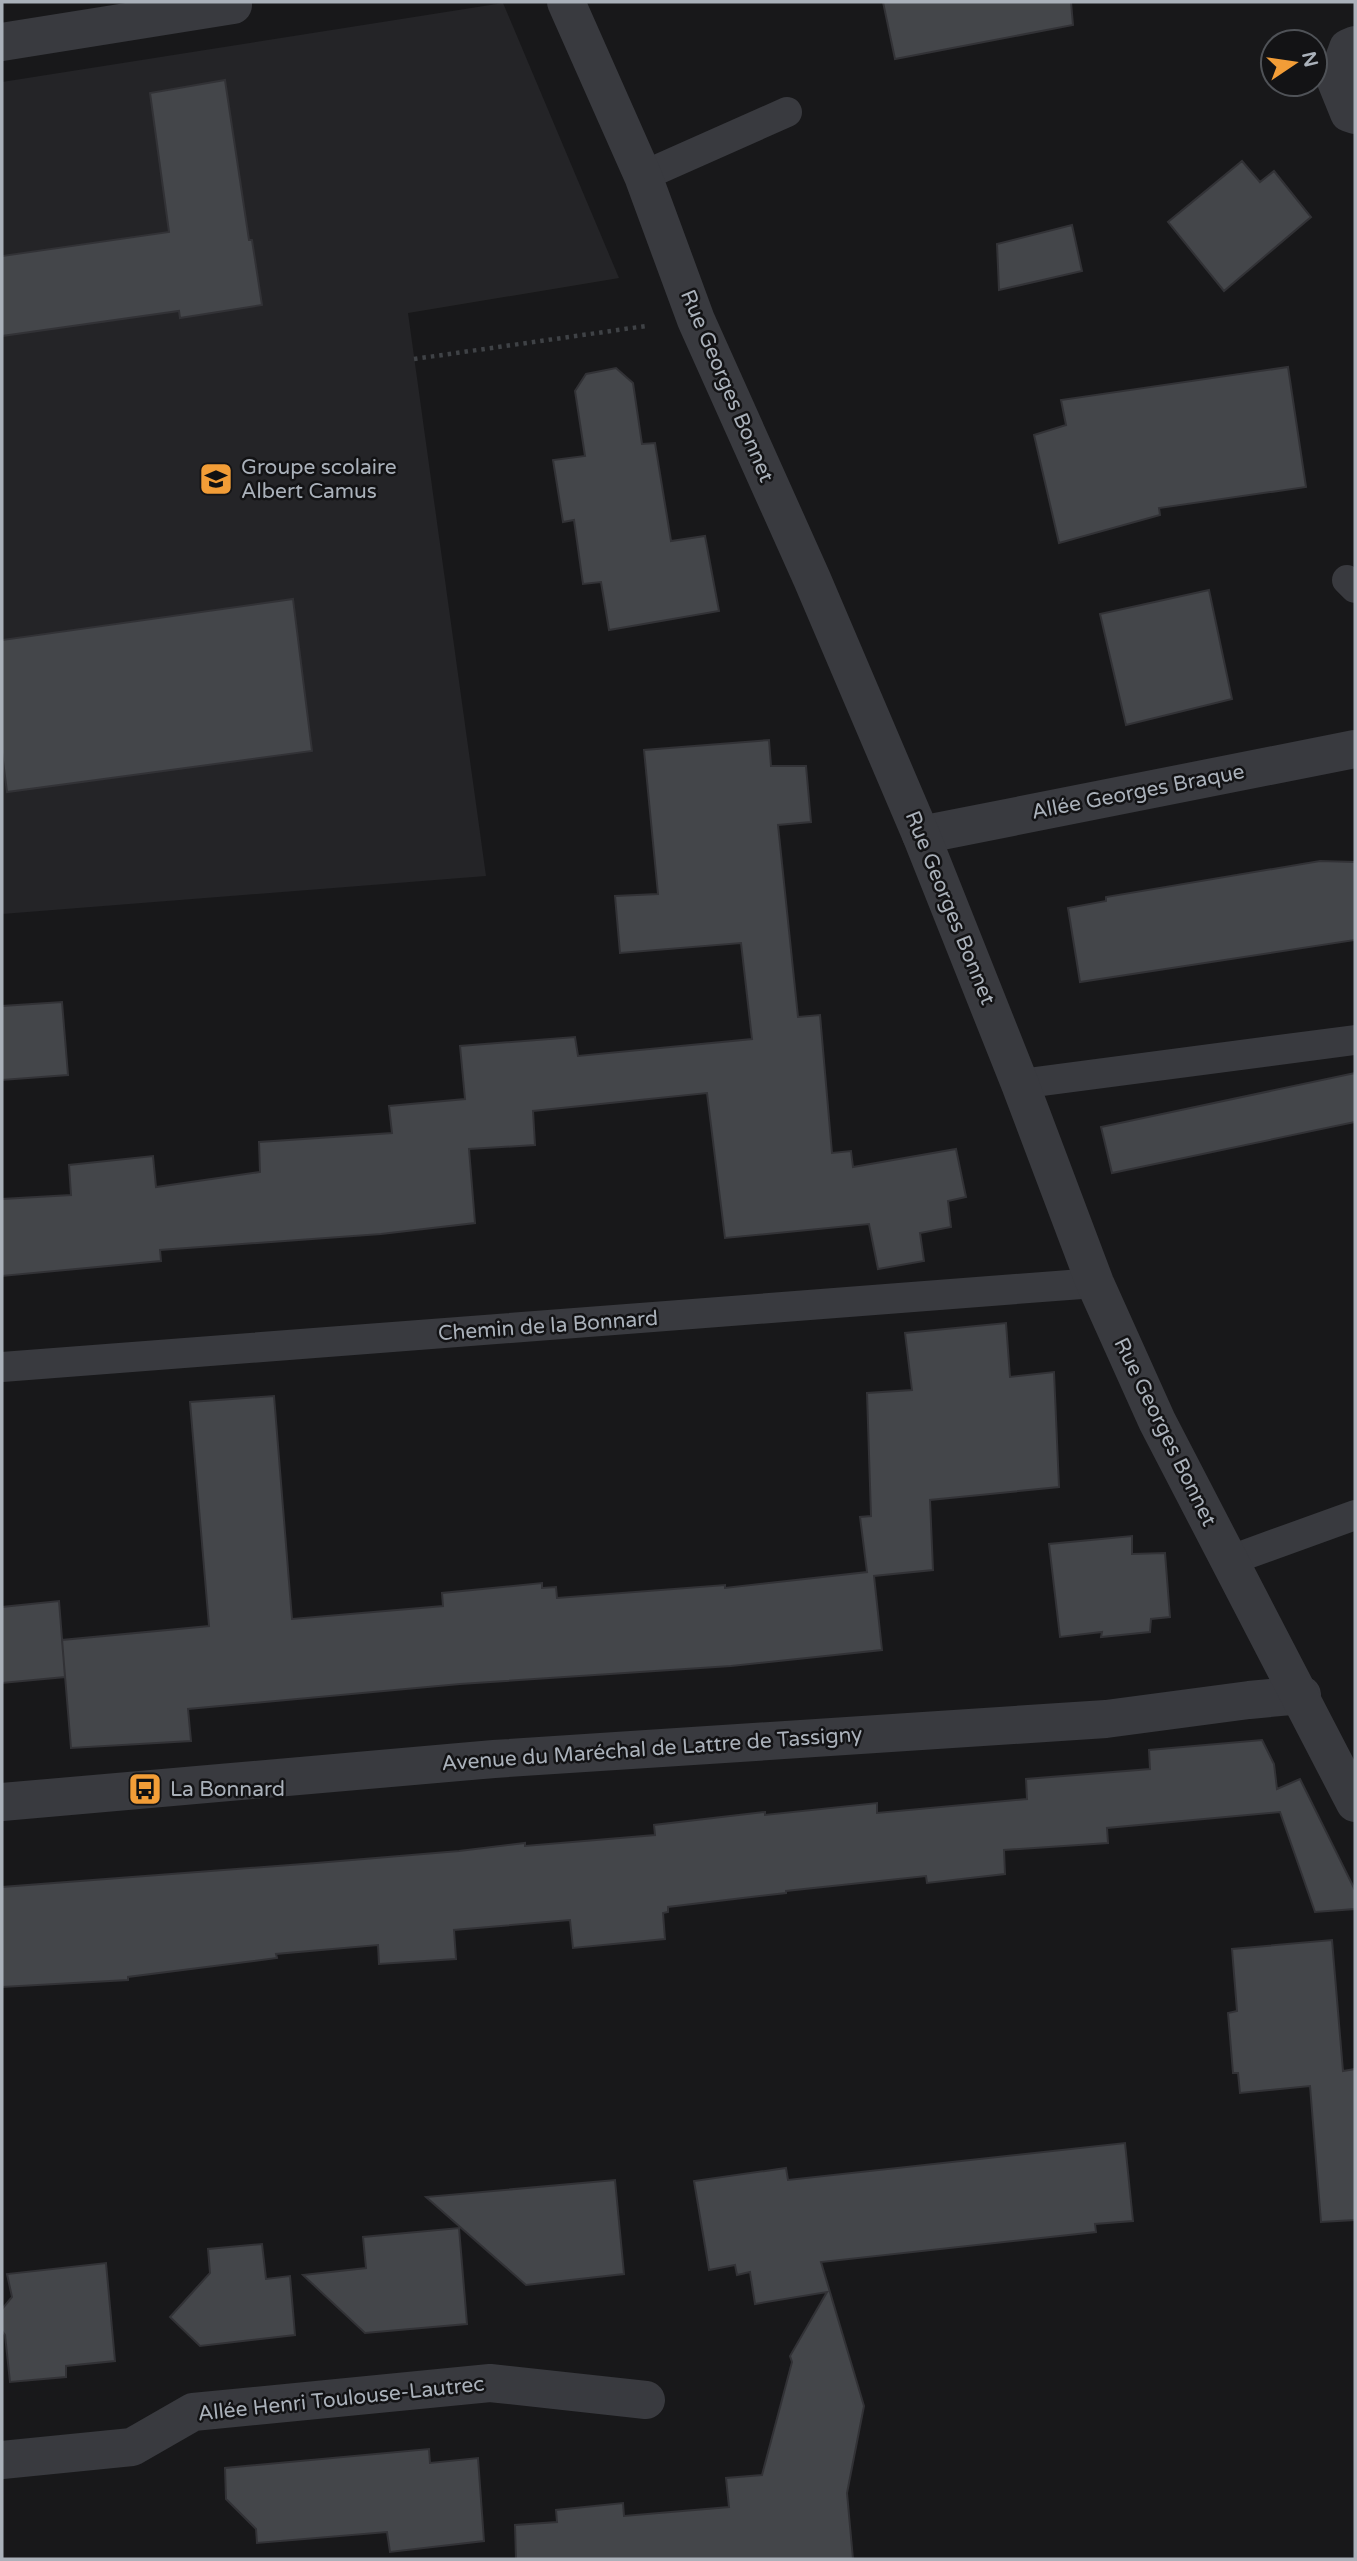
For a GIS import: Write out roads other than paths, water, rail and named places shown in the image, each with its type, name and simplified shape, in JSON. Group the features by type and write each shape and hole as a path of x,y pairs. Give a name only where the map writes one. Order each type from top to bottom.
{"street":[{"name":"Rue Georges Bonnet","path":"566,2 643,176 696,320 812,579 921,835 1020,1084 1095,1283 1157,1421 1355,1802"},
{"path":"2,42 233,5"},
{"path":"1355,46 1348,48 1336,81 1349,113 1355,115"},
{"name":"Allée Georges Braque","path":"921,835 1355,749"},
{"name":"Avenue du Maréchal de Lattre de Tassigny","path":"2,1802 494,1759 1106,1719 1301,1695"},
{"name":"Allée Henri Toulouse-Lautrec","path":"2,2460 132,2447 193,2412 490,2383 646,2400"}],"lane":[{"path":"643,176 787,112"},
{"path":"1020,1084 1355,1040"},
{"name":"Chemin de la Bonnard","path":"2,1367 1095,1283"},
{"path":"1228,1561 1355,1515"}],"place":[{"name":"Groupe scolaire Albert Camus","path":"216,479"},
{"name":"La Bonnard","path":"145,1789"}]}
